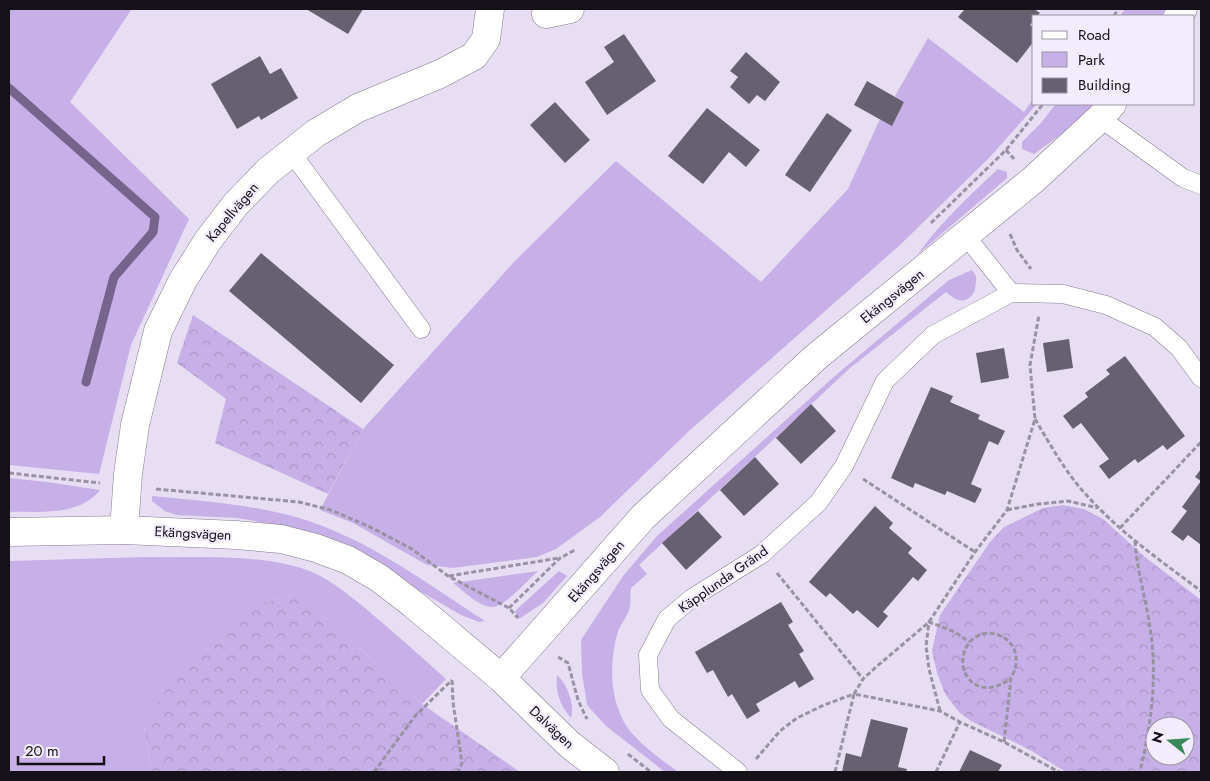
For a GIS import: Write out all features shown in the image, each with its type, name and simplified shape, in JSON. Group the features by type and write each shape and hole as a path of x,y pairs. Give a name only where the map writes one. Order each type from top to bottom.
{"street":[{"name":"Kapellvägen","path":"124,530 128,474 135,425 158,331 183,280 208,239 249,190 268,171 316,132 358,108 440,74 474,56 486,39 490,9"},
{"name":"Ekängsvägen","path":"9,532 124,530 236,535 280,539 316,548 348,560 379,578 400,593 501,678 643,517 816,357 1034,180 1106,111"},
{"name":"Dalvägen","path":"501,678 570,744 605,772"}],"lane":[{"name":"Ekängsvägen","path":"1106,111 1183,178 1201,185"},
{"path":"291,152 421,329"},
{"path":"966,236 1011,293 1063,294 1106,305 1155,327 1179,348 1201,378"},
{"name":"Käpplunda Gränd","path":"745,769 671,719 650,690 648,655 667,619 692,598 762,554 818,503 844,466 885,381 932,335 1011,293"}],"path":[{"path":"835,772 854,694 863,679 929,622 975,552 1006,510 1035,419 1030,365 1040,311 1038,280 1017,250 1008,231"},
{"path":"1035,419 1076,482 1098,508 1135,541 1201,591"},
{"path":"1120,528 1201,442"},
{"path":"844,466 975,552"},
{"path":"9,473 102,484"},
{"path":"1006,510 1068,501 1098,508"},
{"path":"1135,541 1141,586 1150,628 1153,660 1152,710 1140,772"},
{"path":"762,554 863,679"},
{"path":"509,608 560,558 448,576 509,608 516,615"},
{"path":"929,622 955,632 969,642"},
{"path":"929,622 926,646 929,669 940,711"},
{"path":"991,633 1002,636 1010,642 1015,650 1017,660 1016,669 1011,678 1003,685 993,688 982,687 973,682 966,674 962,664 964,652 969,642 979,635 991,633"},
{"path":"558,658 568,663 578,700 587,719 594,725"},
{"path":"1004,742 1011,678"},
{"path":"374,772 415,716 452,680 453,702 462,763 458,772"},
{"path":"745,769 780,731 797,718 824,705 854,694 940,711 1004,742 1059,772"},
{"path":"936,772 960,722"},
{"path":"622,749 651,772"}],"green space":[{"path":"9,9 131,10 70,102 189,219 131,345 99,474 9,465"},
{"path":"1125,9 1167,9 1163,15 1121,15"},
{"path":"928,38 1024,112 1032,101 1032,105 1036,105 989,158 900,245 689,431 600,517 556,549 537,557 453,568 427,565 353,523 320,510 363,429 514,262 616,161 761,282 848,189 880,119 892,125 904,102 895,96"},
{"path":"1055,105 1093,105 1067,130 1034,154 1022,149 1022,142"},
{"path":"998,169 1007,172 1007,178 918,254 946,220"},
{"path":"972,270 976,276 976,282 975,290 971,297 960,300 946,292 850,368 639,565 647,574 631,588 629,611 618,631 615,643 612,680 621,716 632,734 678,772 665,772 606,726 587,705 582,673 581,640 623,576 657,536 836,375 949,280"},
{"path":"193,315 363,429 328,494 215,443 226,399 177,363"},
{"path":"9,478 100,490 91,499 70,509 45,512 9,512"},
{"path":"152,496 263,509 299,518 324,527 372,549 485,621 479,622 461,615 344,547 297,529 238,518 176,515 165,511 152,501"},
{"path":"1063,505 1084,509 1103,519 1145,557 1201,600 1201,772 1066,772 1030,750 971,721 959,712 945,694 937,673 932,651 940,615 990,542 1004,527 1043,508"},
{"path":"146,557 252,559 294,566 312,572 353,598 446,679 422,704 299,594 264,602 144,727 152,772 9,772 9,561"},
{"path":"538,571 503,603 493,607 477,602 453,583"},
{"path":"559,571 567,576 543,603 519,619 515,611"},
{"path":"299,594 422,704 520,772 152,772 144,727 174,677 264,602"},
{"path":"557,675 564,684 571,701 571,718 559,698"}],"building":[{"path":"306,9 363,9 348,34"},
{"path":"965,9 1034,9 1040,13 1032,15 1030,25 1032,26 1032,44 1017,63 958,17"},
{"path":"624,34 656,81 607,115 585,82 614,62 604,47"},
{"path":"746,52 780,82 765,101 757,95 749,104 730,87 738,77 730,71"},
{"path":"260,56 270,74 281,68 298,98 261,120 259,116 237,129 211,84"},
{"path":"867,81 904,102 892,126 854,105"},
{"path":"555,102 590,140 565,163 530,125"},
{"path":"707,108 760,150 746,167 729,152 703,184 668,156"},
{"path":"827,113 852,130 810,192 785,175"},
{"path":"261,253 394,365 361,403 229,291"},
{"path":"1069,339 1073,368 1047,372 1043,343"},
{"path":"1004,348 1009,378 981,383 976,353"},
{"path":"1125,356 1185,436 1167,450 1163,445 1138,463 1135,459 1109,479 1099,466 1109,459 1081,423 1073,429 1063,416 1088,397 1085,393 1110,374 1106,370"},
{"path":"931,387 953,396 950,402 980,415 978,419 1005,431 998,445 989,441 971,484 982,489 975,503 947,491 945,495 915,483 913,488 891,478"},
{"path":"811,404 836,431 801,464 776,438"},
{"path":"755,457 779,484 744,516 720,490"},
{"path":"1201,469 1201,481 1195,477"},
{"path":"1201,481 1201,545 1188,535 1183,541 1171,532 1187,511 1182,507"},
{"path":"875,506 893,523 889,528 912,548 908,553 927,570 918,581 913,577 883,612 888,616 878,628 857,610 853,614 830,593 826,597 809,582"},
{"path":"698,511 722,537 686,570 662,543"},
{"path":"781,602 793,622 788,625 804,651 799,654 814,679 799,688 795,681 756,704 760,711 747,719 732,694 728,697 713,670 707,673 695,652"},
{"path":"871,719 908,728 898,767 907,769 906,772 842,772 846,753 861,757"},
{"path":"970,750 1002,765 998,772 959,772"}],"waterway":[{"path":"9,88 155,217 153,232 114,277 86,382"}]}
